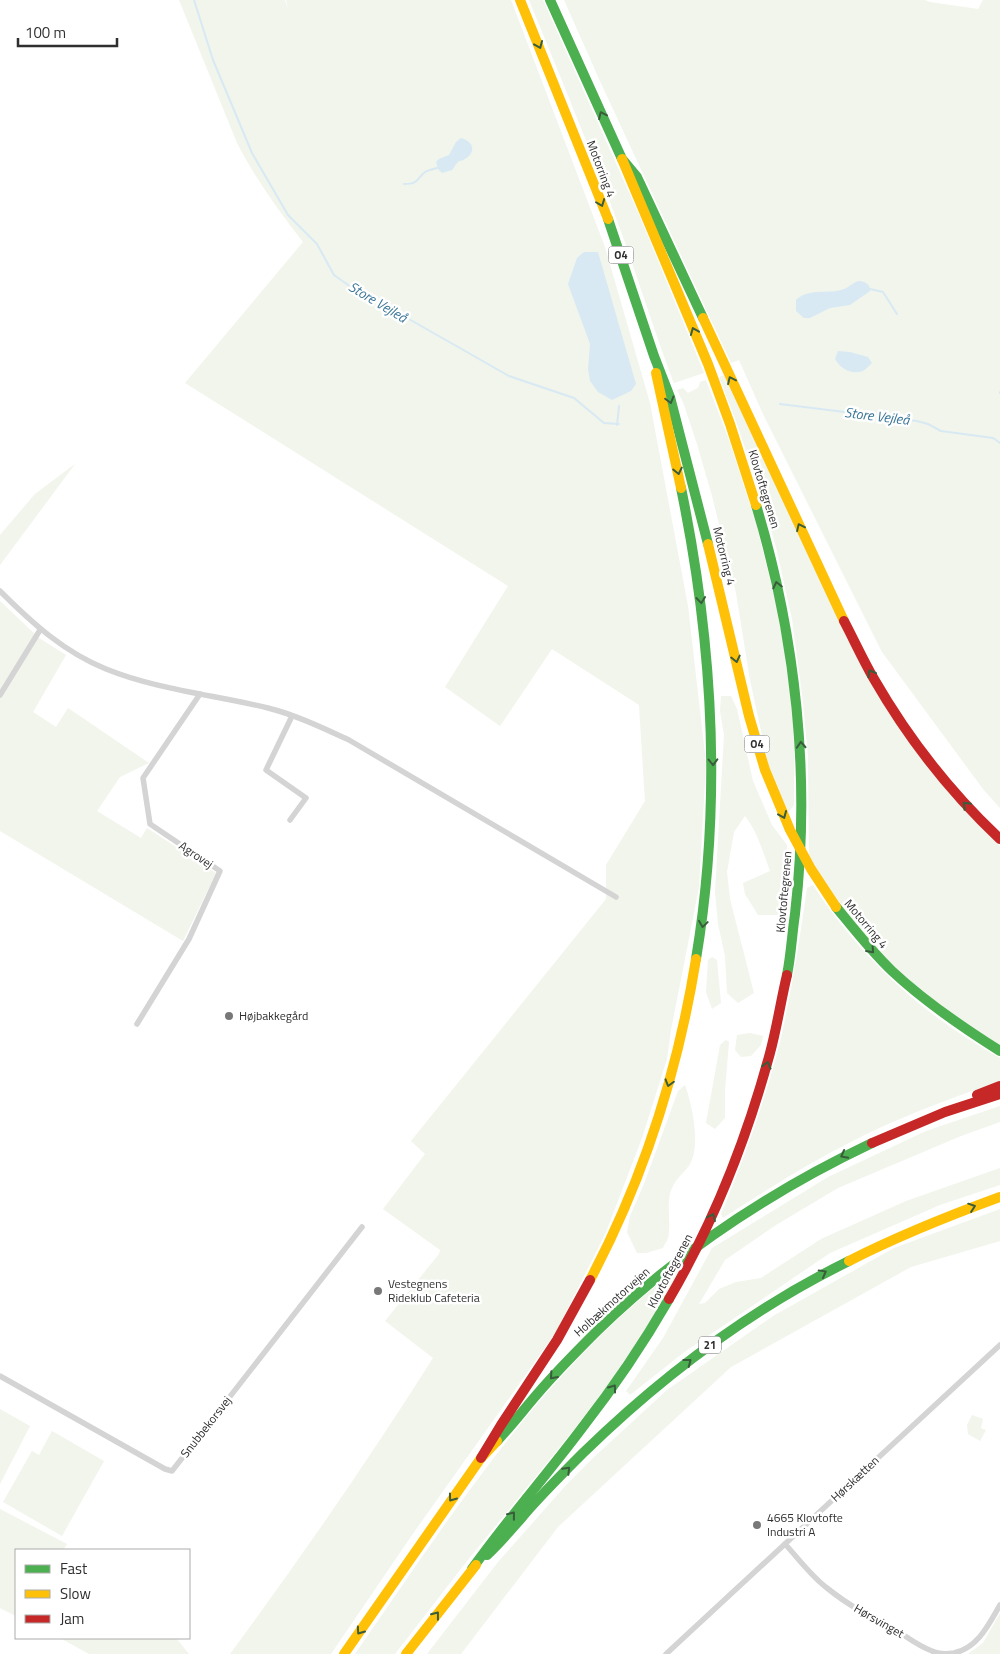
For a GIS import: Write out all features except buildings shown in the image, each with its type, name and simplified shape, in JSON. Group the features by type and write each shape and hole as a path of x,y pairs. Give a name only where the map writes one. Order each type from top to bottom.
{"highway":[{"name":"Motorring 4","path":"520,0 552,76 620,253 653,355 667,388 691,476 746,705 770,786 791,834 813,874 834,905 874,954 905,985 938,1011 970,1034 1000,1051"},
{"name":"Motorring 4","path":"550,0 622,159 637,177 840,613 875,680 919,748 959,798 1000,839"},
{"name":"Klovtoftegrenen","path":"472,1568 501,1528 616,1383 671,1297 712,1217 753,1113 768,1061 785,987 798,894 802,811 800,740 784,615 769,547 739,450 715,382 622,159"},
{"path":"481,1458 494,1434 578,1304 624,1210 644,1161 668,1088 680,1044 698,957 709,876 713,804 712,714 703,616 690,531 659,391 653,355"},
{"path":"888,1136 919,1116 1000,1086"},
{"name":"Holbækmotorvejen","path":"344,1654 481,1458 501,1439 568,1360 606,1322 665,1271 749,1211 848,1153 947,1111 1000,1094"},
{"name":"21","path":"406,1654 472,1568 499,1544 540,1498 602,1435 675,1372 729,1331 792,1291 844,1262 909,1231 1000,1198"}],"street":[{"path":"0,591 40,630 71,651 105,669 136,679 270,709 292,716 349,740 616,897"},
{"path":"0,695 40,630"},
{"name":"Agrovej","path":"137,1024 189,939 220,871 150,824 144,778 200,694"},
{"path":"290,820 306,798 266,770 292,716"},
{"name":"Snubbekorsvej","path":"0,1376 165,1469 172,1471 362,1227"},
{"name":"Hørskætten","path":"666,1654 1000,1345"},
{"name":"Hørsvinget","path":"785,1544 825,1587 878,1622 932,1651 943,1654 964,1650 984,1631 1000,1605"}],"shaded area":[{"path":"179,0 285,0 288,9 286,0 511,0 605,247 650,403 688,606 706,763 699,887 667,1059 642,1138 606,1232 556,1332 412,1535 331,1654 230,1654 334,1508 433,1358 385,1321 439,1254 440,1250 383,1209 425,1154 411,1141 606,899 606,865 645,801 639,705 552,649 500,726 445,687 508,586 185,383 303,242 267,194 237,143"},
{"path":"529,0 543,0 640,217 704,373 674,383 673,381 612,207"},
{"path":"564,0 925,0 978,9 983,0 1000,0 1000,808 983,789 882,652 762,412 739,360 731,363"},
{"path":"461,138 471,144 471,153 465,159 458,162 452,170 442,173 438,169 436,162 449,155 456,142"},
{"path":"584,252 598,252 636,384 631,391 612,400 598,392 590,381 588,369 590,344 568,284 577,258"},
{"path":"858,281 867,283 870,291 850,305 830,308 810,318 804,318 796,311 796,300 801,296 813,292 838,291"},
{"path":"838,351 868,357 872,363 863,371 850,372 840,366 835,359"},
{"path":"724,375 848,637 972,818 1000,846 1000,1047 925,997 874,948 835,899 809,860 808,757 792,619 776,547 763,503 719,377"},
{"path":"706,380 729,440 756,523 774,595 787,659 794,722 794,805 788,813 770,772 750,680 736,593 697,444 677,390 683,388 688,393 698,388 700,382"},
{"path":"75,464 0,565 0,535 35,494"},
{"path":"0,601 39,638 66,655 33,712 56,727 68,708 149,763 120,777 97,811 141,838 147,828 216,873 183,941 0,831"},
{"path":"721,696 731,696 737,709 753,781 772,825 787,845 786,899 782,915 758,915 745,894 743,883 770,871 756,835 745,816 734,832 727,872 730,899 754,993 738,1003 727,993 725,956 718,924 715,892 724,735 720,711"},
{"path":"813,885 851,937 896,983 945,1024 1000,1058 1000,1081 921,1110 855,1140 798,1171 723,1218 721,1214 769,1083 781,1038 792,982 807,888"},
{"path":"712,957 717,960 721,1003 712,1009 706,992 708,960"},
{"path":"750,1033 763,1036 761,1045 751,1056 741,1057 735,1050 737,1035"},
{"path":"726,1040 729,1042 725,1118 715,1129 706,1123 720,1045"},
{"path":"685,1085 694,1125 695,1146 693,1156 690,1164 674,1184 670,1194 669,1232 663,1248 646,1253 637,1253 627,1232 630,1216 644,1184 678,1091"},
{"path":"1000,1106 1000,1122 961,1136 838,1188 776,1225 725,1260 699,1304 705,1303 719,1289 736,1282 761,1278 821,1239 906,1201 1000,1168 1000,1185 940,1205 830,1253 683,1353 630,1395 626,1391 663,1338 712,1248 828,1177 926,1131"},
{"path":"1000,1209 1000,1241 911,1267 731,1367 558,1527 461,1654 427,1654 498,1562 567,1484 667,1390 773,1316 894,1248"},
{"path":"676,1270 679,1271 646,1328 606,1388 395,1654 355,1654 463,1499 500,1449 540,1401 582,1354 627,1310"},
{"path":"0,1409 30,1426 0,1484"},
{"path":"972,1415 983,1419 981,1428 986,1430 980,1441 968,1434 967,1425"},
{"path":"52,1431 104,1461 62,1536 3,1502 32,1451 39,1455"},
{"path":"0,1509 67,1544 64,1549 15,1549 15,1616 0,1608"},
{"path":"1000,1613 1000,1654 968,1654 983,1643"},
{"path":"62,1639 177,1639 189,1654 89,1654"}],"waterway":[{"name":"Store Vejleå","path":"194,0 213,60 252,153 288,215 317,244 334,275 362,295 379,302 509,376 574,398 604,423 619,424"},
{"path":"404,184 415,182 425,172 437,168"},
{"path":"870,289 883,292 897,314"},
{"name":"Store Vejleå","path":"780,404 917,421 941,431 993,438 1000,443"},
{"path":"617,425 619,406"}],"traffic: fast":[{"path":"550,0 622,159 637,177 703,318"},
{"path":"608,219 654,356 670,397 708,544"},
{"path":"681,488 692,546 700,605 707,664 710,723 709,841 696,959"},
{"path":"756,505 770,555 790,656 800,759 800,863 787,975"},
{"path":"836,907 877,956 917,993 944,1014 1000,1051"},
{"path":"497,1441 546,1384 597,1331 660,1275 762,1203 834,1162 872,1143"},
{"path":"487,1555 583,1453 644,1398 708,1346 777,1301 849,1261"},
{"path":"472,1569 605,1397 669,1299"}],"traffic: slow":[{"path":"520,0 608,219"},
{"path":"622,159 708,364 756,505"},
{"path":"703,318 844,621"},
{"path":"656,373 681,488"},
{"path":"708,544 749,716 765,770 790,830 811,869 836,907"},
{"path":"590,1280 626,1203 656,1124 679,1042 696,959"},
{"path":"849,1261 923,1227 1000,1197"},
{"path":"344,1654 481,1458 497,1441"},
{"path":"406,1654 476,1565"}],"traffic: jam":[{"path":"844,621 887,701 931,764 1000,839"},
{"path":"669,1299 701,1240 740,1148 770,1053 787,975"},
{"path":"977,1095 1000,1086"},
{"path":"872,1143 945,1112 1000,1094"},
{"path":"481,1458 557,1340 590,1280"}],"place":[{"name":"Højbakkegård","path":"229,1016"},
{"name":"Vestegnens Rideklub Cafeteria","path":"378,1291"},
{"name":"4665 Klovtofte Industri A","path":"757,1525"}]}
